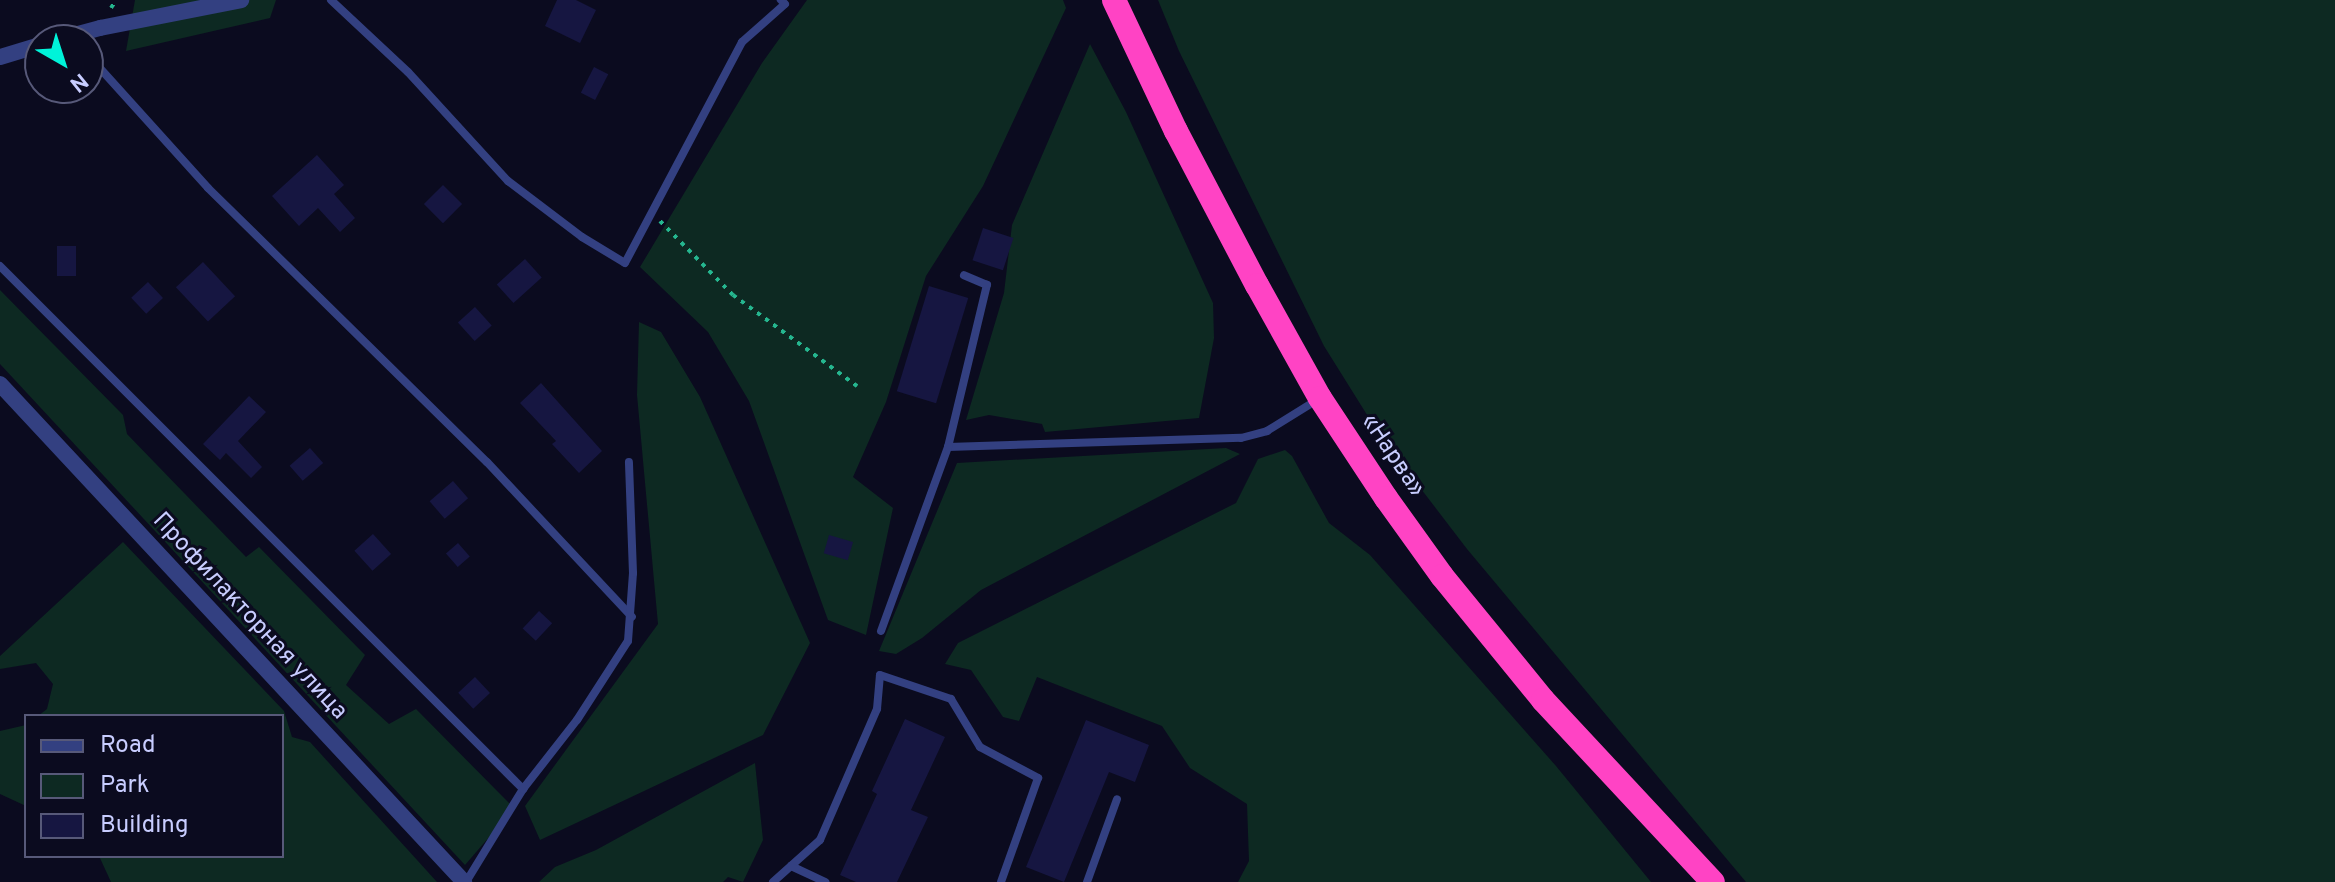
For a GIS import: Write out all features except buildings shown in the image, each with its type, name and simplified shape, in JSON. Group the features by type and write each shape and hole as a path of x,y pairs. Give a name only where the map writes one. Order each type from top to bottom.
{"highway":[{"name":"«Нарва»","path":"1114,0 1176,131 1320,398 1386,498 1543,700 1713,882"}],"street":[{"path":"104,30 241,0"},
{"path":"0,57 24,50"},
{"name":"Профилакторная улица","path":"0,384 465,882"}],"lane":[{"path":"331,0 408,72 508,181 582,237 625,263 742,42 785,4 781,0"},
{"path":"104,73 208,188 487,462 632,617"},
{"path":"0,266 523,789"},
{"path":"881,631 948,447 987,285 964,275"},
{"path":"948,447 1241,438 1267,431 1320,398"},
{"path":"465,882 523,789 612,669 628,641 632,617 629,462"},
{"path":"773,882 820,840 877,709 880,675 951,699 980,747 1038,778 1001,882"},
{"path":"1087,882 1117,799"},
{"path":"791,866 826,882"}],"path":[{"path":"653,213 733,295 857,386"}],"green space":[{"path":"135,0 276,0 270,18 126,51"},
{"path":"807,0 1063,0 1066,8 983,186 926,276 886,402 853,477 893,508 866,635 828,620 749,401 708,332 640,267 762,63"},
{"path":"1158,0 2335,0 2335,882 1746,882 1467,549 1379,434 1324,346 1179,51"},
{"path":"1090,44 1126,112 1213,303 1214,338 1199,418 1045,432 1042,424 989,415 966,420 1004,293 1012,225"},
{"path":"0,290 123,415 127,434 246,557 259,547 365,655 346,685 389,724 416,709 514,808 465,865 0,364"},
{"path":"639,322 661,332 700,397 810,643 763,735 540,840 525,806 658,624 637,395"},
{"path":"1226,448 1240,454 981,590 922,638 896,654 879,651 957,463"},
{"path":"1285,450 1292,456 1329,523 1370,555 1556,766 1651,882 1238,882 1249,861 1247,804 1190,768 1162,726 1037,677 1019,721 1003,717 971,670 945,664 958,643 1236,503 1258,459"},
{"path":"123,542 284,711 292,737 310,742 437,882 111,882 100,858 284,858 284,714 41,714 47,709 53,684 36,663 0,669 0,656"},
{"path":"24,725 24,805 0,794 0,731"},
{"path":"755,763 763,840 743,882 728,877 723,882 539,882 555,867 596,850"}]}
